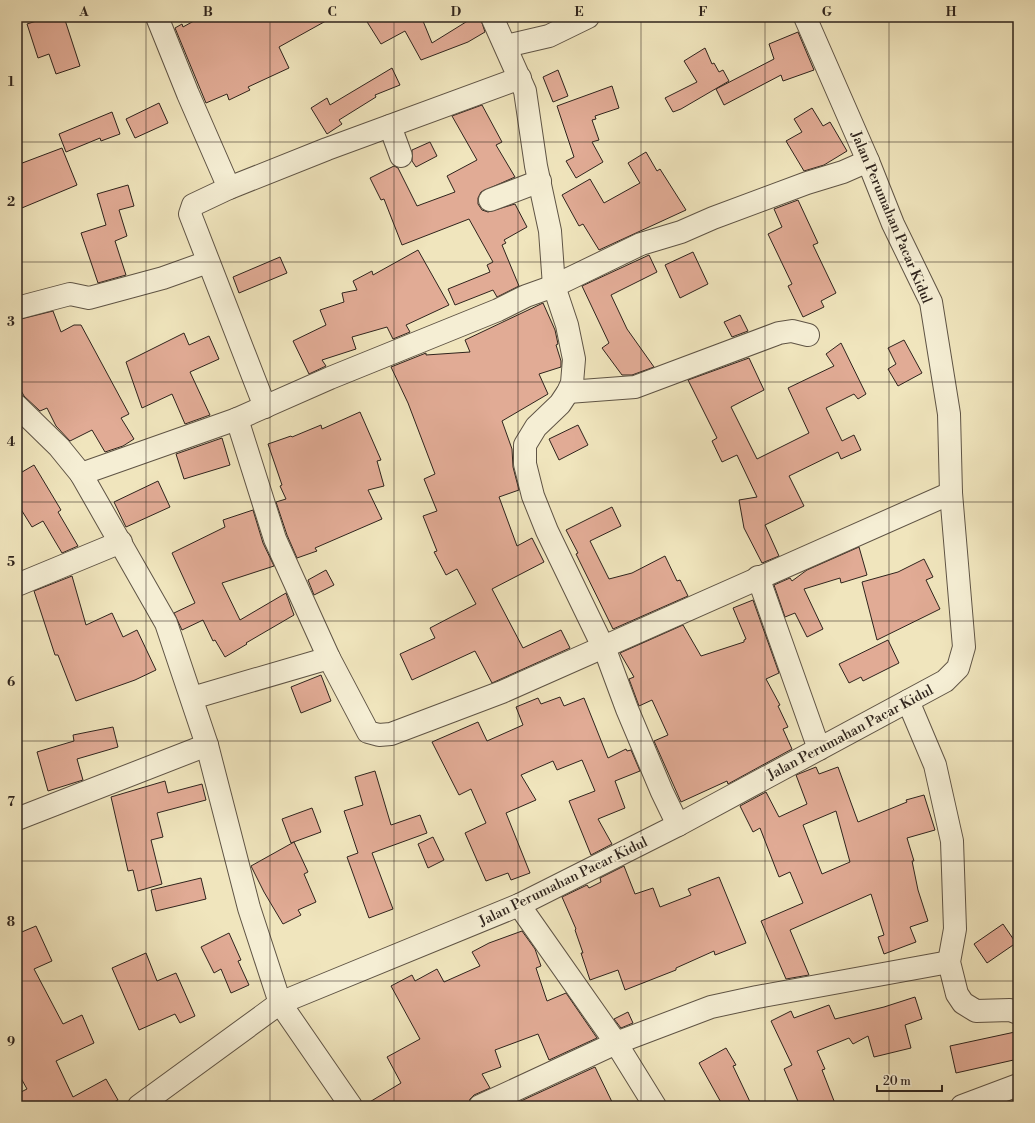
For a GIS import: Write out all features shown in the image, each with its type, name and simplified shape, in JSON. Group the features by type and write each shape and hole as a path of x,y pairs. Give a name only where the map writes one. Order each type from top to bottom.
{"street":[{"path":"157,17 188,94 229,188"},
{"path":"492,17 520,78 524,91 536,166 550,231 554,286 567,325 574,359 572,383 568,392 560,404 536,427 532,433 525,445 525,464 533,496 547,531 603,648 662,792 678,825"},
{"path":"506,46 549,36 588,17"},
{"name":"Jalan Perumahan Pacar Kidul","path":"139,1106 280,1003 519,905 678,825 908,701 945,681 958,668 964,647 951,493 949,414 931,302 893,224 868,161 805,17"},
{"path":"265,407 190,214 192,205 229,188 520,78"},
{"path":"390,126 400,156"},
{"path":"81,474 237,420 498,310 526,296 554,286 642,244 681,232 713,218 868,161"},
{"path":"490,200 540,182"},
{"path":"17,308 70,294 90,298 163,278 208,262"},
{"path":"568,392 635,387 779,333 792,331 808,335"},
{"path":"17,406 59,447 81,474 166,623 207,745 250,908 280,1003 351,1106"},
{"path":"237,420 275,539 329,658 368,732 379,735 391,734 502,692 603,648 758,577 951,493"},
{"path":"17,585 121,542"},
{"path":"758,577 819,749"},
{"path":"192,698 329,658"},
{"path":"908,701 935,765 952,841 955,929 949,962 957,994 963,1002 976,1011 1010,1010 1018,1013"},
{"path":"17,819 207,745"},
{"path":"519,905 616,1043 655,1106"},
{"path":"480,1106 616,1043 711,1007 757,997 949,962"},
{"path":"962,1106 1018,1085"}],"building":[{"path":"49,17 64,17 80,66 56,74 49,54 38,58 27,24"},
{"path":"201,17 333,17 279,47 289,68 248,87 250,90 229,100 227,94 206,103 175,28 182,24 183,27"},
{"path":"364,17 431,17 423,21 432,43 474,17 480,17 485,32 468,42 421,60 405,31 381,44"},
{"path":"798,32 814,70 783,81 781,75 724,105 716,89 774,59 769,44"},
{"path":"705,48 712,64 714,63 719,72 723,70 729,81 681,109 673,112 665,98 697,82 684,61"},
{"path":"392,68 400,85 375,95 376,97 339,120 342,124 327,134 311,108 327,98 330,105"},
{"path":"558,70 568,96 553,102 543,77"},
{"path":"612,86 619,108 595,116 596,119 592,120 599,140 592,142 603,162 576,178 566,161 574,157 557,106"},
{"path":"159,103 168,123 135,138 126,119"},
{"path":"482,105 502,142 496,145 515,177 481,192 478,198 478,204 482,210 488,212 515,204 527,227 504,240 506,243 502,245 519,286 497,297 493,290 455,305 448,289 490,272 487,265 493,262 469,219 402,245 384,199 381,200 370,178 394,166 398,168 417,206 455,192 447,176 477,160 452,116"},
{"path":"812,108 823,126 830,122 847,151 824,165 804,171 786,141 802,132 794,119"},
{"path":"112,112 120,134 101,141 100,138 66,152 59,134"},
{"path":"430,142 437,156 416,167 412,161 412,150"},
{"path":"62,148 77,185 17,210 17,165"},
{"path":"646,152 657,171 660,169 686,210 599,250 583,224 579,226 562,195 590,179 604,203 640,183 628,163"},
{"path":"128,185 134,206 119,210 127,236 115,241 126,275 98,283 81,233 106,225 97,194"},
{"path":"798,200 818,243 813,245 836,293 821,301 824,307 803,317 788,286 792,284 768,234 782,227 774,209"},
{"path":"418,250 449,305 406,325 410,332 393,339 387,327 352,337 356,349 322,360 326,366 309,374 293,341 326,325 320,310 344,302 342,293 357,290 353,281 372,271 373,275"},
{"path":"693,252 708,284 680,298 665,265"},
{"path":"649,255 657,272 611,295 627,329 654,367 632,375 622,375 602,348 609,343 582,286"},
{"path":"280,257 287,273 239,293 233,277"},
{"path":"543,303 555,330 558,344 556,345 561,361 561,367 539,374 548,394 502,421 512,449 513,467 519,490 499,497 517,546 532,538 544,562 492,589 523,648 561,630 570,648 492,683 475,651 412,680 400,654 435,638 430,628 476,604 457,569 446,575 434,552 437,551 423,516 437,511 424,479 435,474 408,403 391,367 426,353 426,355 470,352 465,340"},
{"path":"53,311 61,332 74,325 81,325 129,414 121,418 134,439 123,446 105,452 92,430 70,441 56,426 47,408 40,411 24,396 17,383 17,320"},
{"path":"740,315 748,331 732,337 724,322"},
{"path":"184,333 189,345 209,336 219,359 190,372 210,415 185,424 172,394 142,408 126,362"},
{"path":"904,340 922,373 898,386 888,369 896,364 888,348"},
{"path":"841,343 866,394 858,399 854,394 826,408 842,441 854,435 861,450 841,459 838,452 789,476 804,506 765,525 779,556 762,563 744,528 739,500 757,497 737,455 722,462 712,441 717,438 688,380 749,358 764,390 731,407 757,459 809,433 788,388 834,366 826,354"},
{"path":"360,412 381,460 377,461 384,486 368,490 382,519 315,548 317,551 297,558 287,535 276,502 286,499 280,486 282,485 268,444 291,436 292,437 321,425 322,429"},
{"path":"578,425 588,445 559,460 549,439"},
{"path":"222,438 230,465 184,479 176,454"},
{"path":"34,465 61,510 58,512 78,546 62,553 43,521 32,527 17,503 17,475"},
{"path":"158,481 170,507 126,527 114,502"},
{"path":"612,507 621,526 590,541 609,579 632,573 665,556 677,581 680,580 688,596 613,629 576,554 578,553 566,530"},
{"path":"253,510 263,543 274,566 222,583 240,620 286,593 294,615 225,657 215,640 213,641 203,620 182,630 174,613 195,603 172,553 225,527 223,520"},
{"path":"859,547 867,575 841,583 840,578 804,589 823,629 807,637 795,613 785,617 774,585 790,578 792,581 807,570"},
{"path":"924,559 933,577 926,580 940,609 877,640 862,582 898,572"},
{"path":"326,570 334,585 314,595 308,580"},
{"path":"72,576 86,625 112,613 123,637 137,630 156,670 135,680 76,701 58,655 55,655 34,591"},
{"path":"753,600 779,673 766,679 780,705 778,706 788,727 783,729 792,749 728,784 727,781 681,802 654,741 668,735 652,700 639,706 629,679 634,677 620,653 683,625 701,656 744,642 746,639 733,608"},
{"path":"888,640 899,663 863,681 861,677 849,683 839,664"},
{"path":"321,675 331,701 301,713 291,687"},
{"path":"560,697 564,706 584,698 608,758 626,749 627,751 631,750 640,771 615,781 625,808 598,819 612,844 591,855 569,801 595,791 582,760 557,770 553,761 521,775 536,800 506,813 530,873 511,880 508,873 486,881 465,833 486,823 471,789 459,795 432,742 478,722 487,741 523,725 516,707 538,698 541,704"},
{"path":"113,727 118,747 77,759 83,780 48,791 37,752 74,741 73,735"},
{"path":"816,767 819,774 838,767 858,822 907,802 906,800 924,795 935,830 907,838 914,861 912,861 918,890 928,921 910,927 916,942 884,954 878,937 884,935 871,894 790,930 809,975 786,979 761,921 803,903 790,872 779,877 760,828 753,832 740,806 766,792 779,817 807,804 796,775","holes":["836,811 850,862 822,874 803,825"]},
{"path":"375,771 391,825 420,815 427,833 372,853 393,909 369,918 347,857 358,853 344,811 363,805 355,777"},
{"path":"165,781 168,793 202,784 206,800 157,813 163,837 151,840 162,884 138,891 133,870 128,871 111,797"},
{"path":"312,808 321,832 291,843 282,819"},
{"path":"433,837 444,860 428,868 418,844"},
{"path":"294,842 308,872 304,874 316,902 298,910 301,915 283,924 251,866"},
{"path":"624,866 635,894 653,888 660,907 691,895 688,889 719,877 746,943 715,955 714,951 676,968 676,970 625,990 618,970 590,980 581,953 583,953 575,930 576,929 562,897 587,885 589,888 601,882 600,878"},
{"path":"201,878 206,899 156,911 151,890"},
{"path":"1003,924 1016,943 987,963 974,944"},
{"path":"36,926 52,961 34,969 63,1024 82,1015 94,1043 56,1061 73,1097 106,1079 118,1100 106,1106 17,1106 17,1094 27,1089 17,1071 17,934"},
{"path":"522,931 535,949 541,966 536,968 547,1001 566,993 597,1038 549,1060 538,1034 495,1050 501,1067 482,1074 490,1088 474,1095 470,1099 468,1106 363,1106 401,1083 387,1057 420,1039 391,986 412,975 415,981 437,969 444,982 480,966 472,952 489,943"},
{"path":"229,933 241,960 238,961 249,985 231,993 221,969 214,973 201,947"},
{"path":"146,953 157,981 176,973 195,1016 180,1023 175,1014 139,1030 112,968"},
{"path":"915,997 922,1019 905,1025 911,1048 874,1057 868,1036 853,1044 849,1038 817,1051 825,1069 822,1070 836,1106 800,1106 784,1069 792,1065 771,1021 791,1011 794,1018 829,1005 835,1019 884,1007"},
{"path":"628,1012 633,1023 621,1028 614,1019"},
{"path":"1015,1032 1018,1046 1018,1059 956,1073 950,1046"},
{"path":"726,1048 736,1065 733,1066 752,1106 723,1106 699,1063"},
{"path":"595,1067 614,1106 510,1106"}]}
